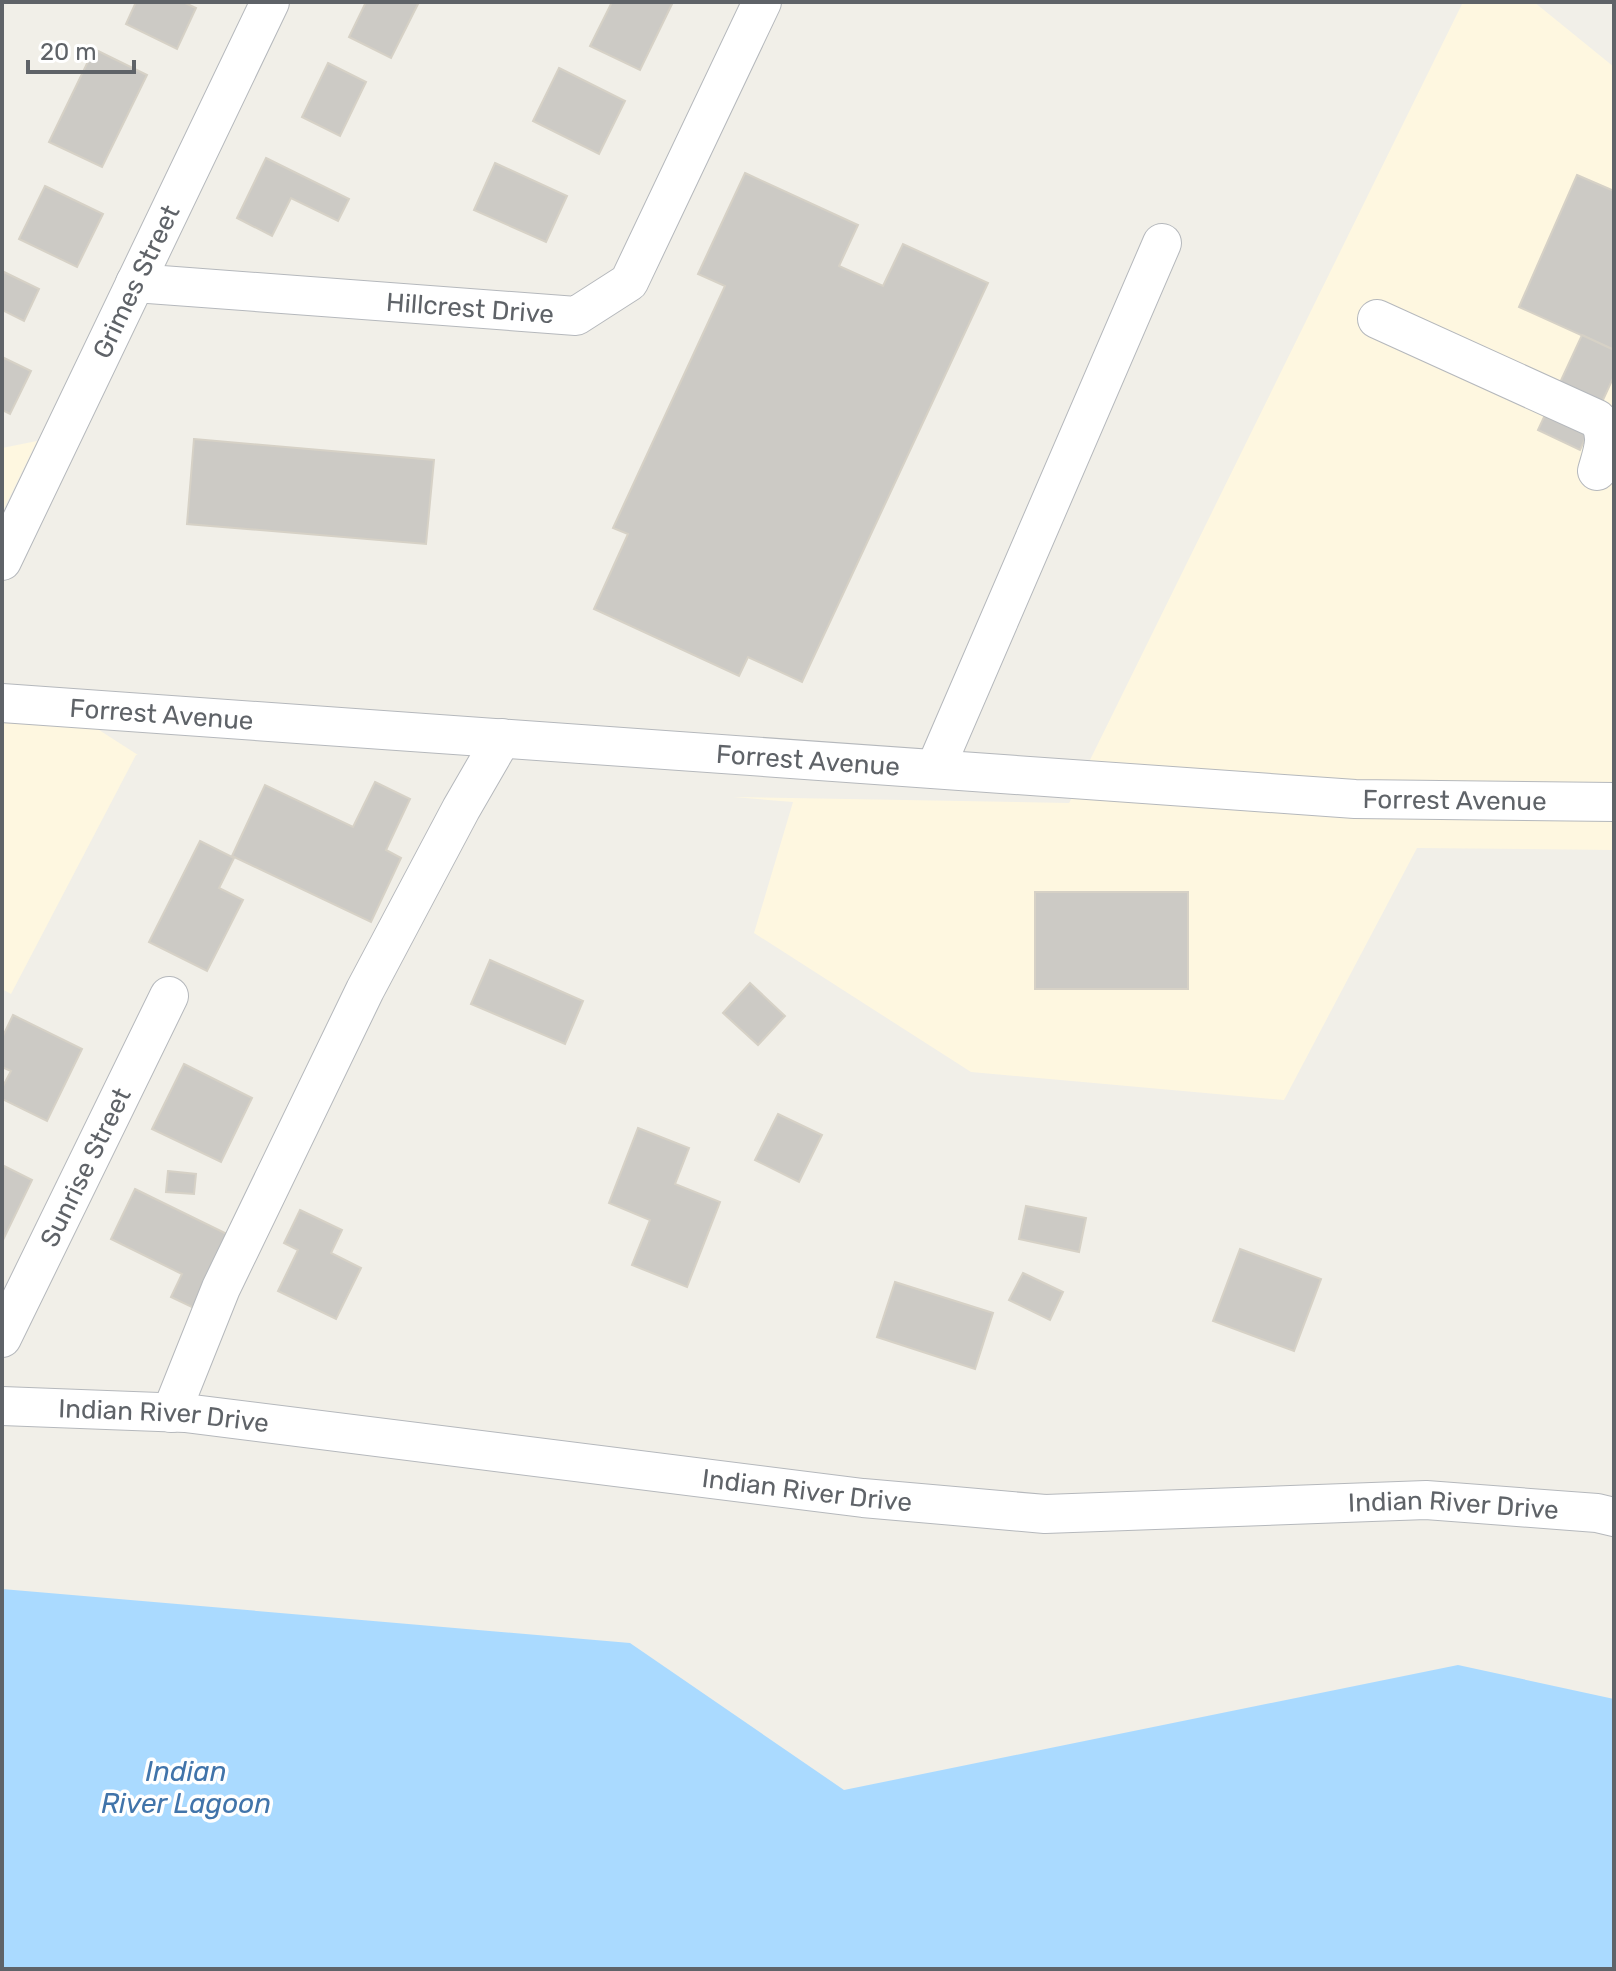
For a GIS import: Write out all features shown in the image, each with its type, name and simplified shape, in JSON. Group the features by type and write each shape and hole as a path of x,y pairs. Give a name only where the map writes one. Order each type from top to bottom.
{"street":[{"name":"Grimes Street","path":"2,561 270,2"},
{"name":"Hillcrest Drive","path":"135,283 576,316 629,282 762,2"},
{"path":"935,769 1162,243"},
{"path":"1377,319 1597,419 1604,428 1604,443 1597,471"},
{"name":"Forrest Avenue","path":"2,703 1355,799 1614,802"},
{"path":"171,1413 221,1288 365,990 502,738"},
{"name":"Sunrise Street","path":"2,1338 169,996"},
{"name":"Indian River Drive","path":"2,1406 171,1413 863,1498 1045,1514 1426,1500 1597,1513 1614,1517"}],"shaded area":[{"path":"1463,2 1534,2 1614,67 1614,784 1354,781 1089,762"},
{"path":"37,441 2,513 2,448"},
{"path":"2,721 96,728 138,755 11,994 2,989"},
{"path":"733,797 1069,803 1072,798 1357,818 1614,821 1614,850 1417,848 1284,1100 971,1072 754,933 793,802"}],"water":[{"name":"Indian River Lagoon","path":"2,1589 630,1643 844,1790 1458,1665 1614,1699 1614,1969 2,1969"}],"building":[{"path":"136,2 183,2 196,8 177,49 126,24"},
{"path":"366,2 419,2 391,58 349,37"},
{"path":"612,2 673,2 640,70 590,46"},
{"path":"94,49 147,75 102,167 49,142"},
{"path":"328,63 366,82 340,136 302,117"},
{"path":"559,68 625,101 599,154 533,121"},
{"path":"266,158 349,199 338,221 291,198 272,236 237,218"},
{"path":"495,163 567,196 546,242 474,210"},
{"path":"745,173 858,225 839,266 883,286 903,244 988,283 802,682 748,657 739,676 594,609 628,534 613,528 725,286 698,274"},
{"path":"1577,175 1614,191 1614,350 1519,307"},
{"path":"45,186 103,214 77,267 19,239"},
{"path":"2,271 39,289 24,321 2,310"},
{"path":"1582,335 1614,350 1614,376 1580,450 1538,430"},
{"path":"2,357 31,371 10,414 2,410"},
{"path":"194,439 434,460 426,544 187,524"},
{"path":"375,782 410,799 386,850 401,858 371,922 232,856 265,785 353,827"},
{"path":"200,841 234,858 219,888 243,900 207,971 149,942"},
{"path":"1035,892 1188,892 1188,989 1035,989"},
{"path":"490,960 583,1001 565,1044 471,1004"},
{"path":"750,983 785,1016 758,1045 723,1013"},
{"path":"13,1015 82,1049 47,1121 2,1099 2,1088 11,1071 2,1067 2,1038"},
{"path":"184,1064 252,1098 221,1162 152,1129"},
{"path":"778,1114 822,1135 799,1182 755,1160"},
{"path":"638,1128 689,1148 675,1184 720,1202 687,1287 632,1265 650,1220 609,1203"},
{"path":"2,1165 32,1180 2,1242"},
{"path":"168,1171 196,1174 194,1194 166,1192"},
{"path":"135,1189 231,1236 196,1309 171,1297 182,1274 111,1239"},
{"path":"1026,1206 1086,1218 1079,1252 1019,1239"},
{"path":"300,1210 342,1230 331,1253 361,1268 336,1319 278,1291 298,1250 284,1243"},
{"path":"1240,1249 1321,1279 1294,1351 1213,1321"},
{"path":"1023,1273 1063,1292 1050,1320 1009,1300"},
{"path":"895,1282 993,1313 975,1369 877,1337"}]}
